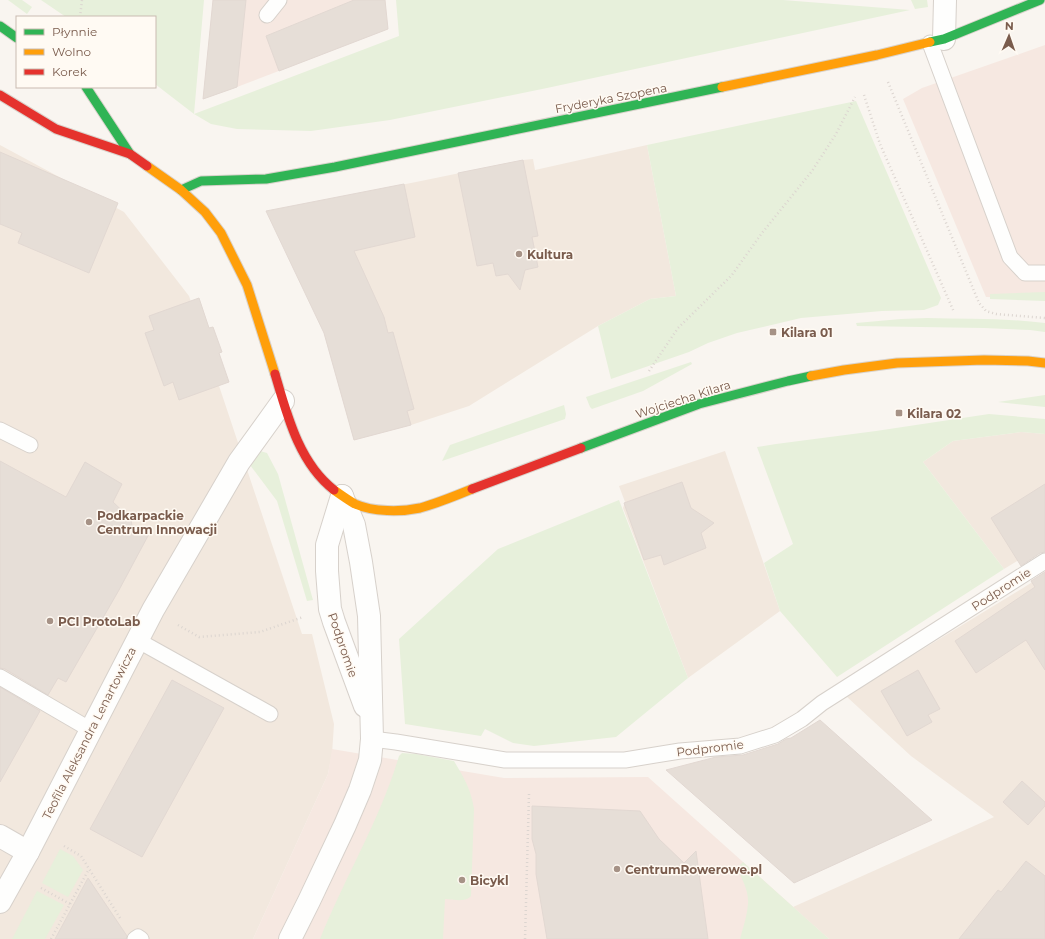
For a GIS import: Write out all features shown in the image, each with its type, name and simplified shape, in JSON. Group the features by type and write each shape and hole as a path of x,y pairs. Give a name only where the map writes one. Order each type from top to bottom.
{"main road":[{"name":"Fryderyka Szopena","path":"181,190 202,181 266,180 335,167 877,55 937,41 1040,0"},
{"path":"0,26 16,37"},
{"path":"87,88 130,154"},
{"path":"0,95 56,129 130,154 181,190 205,212 221,233 247,285 283,401"},
{"name":"Wojciecha Kilara","path":"342,496 356,504 378,510 404,510 419,508 699,404 788,381 844,370 897,363 984,360 1045,363"},
{"name":"Podpromie","path":"283,401 295,434 314,470 329,486 342,496"}],"street":[{"path":"937,41 945,0"},
{"name":"Teofila Aleksandra Lenartowicza","path":"0,902 28,852 153,610 239,462 283,401"},
{"name":"Podpromie","path":"342,496 327,545 327,571 330,609 372,730"},
{"name":"Podpromie","path":"290,939 346,825 370,760 372,730 369,616 354,525 342,496"},
{"path":"0,836 28,852"}],"lane":[{"path":"267,16 279,0"},
{"path":"937,41 1010,257 1026,273 1045,273"},
{"path":"0,430 30,445"},
{"name":"Podpromie","path":"372,730 396,742 505,760 625,760 680,752 740,746 775,735 802,719 822,702 1045,561"},
{"path":"137,640 270,714"},
{"path":"0,677 91,730"},
{"path":"135,939 138,937 141,939"}],"path":[{"path":"80,16 82,0"},
{"path":"877,55 979,303 986,311 996,314 1045,318"},
{"path":"864,95 880,144 954,312"},
{"path":"649,371 678,328 732,275 762,234 812,171 836,134 855,97"},
{"path":"153,610 199,637 260,632 305,616"},
{"path":"525,939 529,794"},
{"path":"58,843 80,856 123,921"},
{"path":"51,939 89,869"},
{"path":"36,885 70,904"}],"shaded area":[{"path":"213,0 385,0 388,29 203,99"},
{"path":"1045,45 1045,298 986,297 903,99 922,88"},
{"path":"0,145 124,212 189,296 302,634 312,634 334,724 332,754 328,774 253,939 0,939"},
{"path":"647,145 676,296 650,299 598,326 469,406 411,425 354,440 324,333 274,210 523,160 533,159 535,170"},
{"path":"1021,432 1045,434 1045,544 1004,569 923,462 953,441"},
{"path":"725,451 780,611 688,678 623,508 625,502 619,486"},
{"path":"1045,574 1045,939 829,939 793,907 994,817 911,756 846,696"},
{"path":"332,749 504,778 648,777 829,939 253,939 328,774"}],"green space":[{"path":"8,0 22,0 32,7 27,14"},
{"path":"41,0 204,0 194,114 156,85 156,16 65,16"},
{"path":"396,0 783,0 910,10 390,120 311,131 237,129 211,124 194,114 399,36"},
{"path":"911,0 927,0 928,7 915,9"},
{"path":"856,101 941,298 938,305 924,310 882,311 801,318 737,333 708,343 689,352 611,379 598,326 650,299 676,296 647,145"},
{"path":"1045,292 1045,301 990,299 990,294"},
{"path":"927,318 1030,321 1045,323 1045,332 984,328 857,326 856,323"},
{"path":"691,362 692,364 643,391 592,409 586,397"},
{"path":"1045,395 1045,407 998,402"},
{"path":"564,405 566,414 565,419 442,461 450,445"},
{"path":"989,414 1045,419 1045,434 1021,432 953,441 923,462 1004,569 837,677 780,611 764,563 793,544 757,447"},
{"path":"260,451 267,453 278,474 313,600 307,601 277,501 250,465"},
{"path":"619,500 688,678 616,737 534,746 513,743 485,729 481,736 405,724 399,639 498,549"},
{"path":"402,753 454,761 467,784 474,809 471,896 462,900 445,899 443,939 320,939 372,826 399,756"},
{"path":"60,849 73,856 83,870 68,897 42,883"},
{"path":"743,862 829,939 740,939 748,904 746,890 737,868"},
{"path":"37,891 64,905 45,939 12,939"}],"building":[{"path":"213,0 246,0 237,87 203,99"},
{"path":"354,0 385,0 388,29 279,71 266,36"},
{"path":"0,152 118,203 89,273 18,243 22,233 0,224"},
{"path":"523,160 538,236 532,237 538,267 525,270 520,290 508,274 496,276 493,263 477,266 458,173"},
{"path":"404,184 415,237 354,251 384,317 388,333 393,332 414,409 407,411 411,425 354,440 324,333 266,211"},
{"path":"199,298 209,328 213,327 222,352 219,353 229,382 179,400 173,382 164,386 145,333 154,330 149,316"},
{"path":"0,461 66,497 85,462 122,484 113,502 131,519 132,526 149,534 119,590 66,682 58,678 48,695 5,669 0,668"},
{"path":"682,482 691,508 714,523 701,533 706,548 664,565 661,555 644,560 624,503"},
{"path":"1045,484 1045,552 1040,553 1021,566 991,518"},
{"path":"1045,572 1045,670 1026,640 976,673 955,641 1035,587 1031,581"},
{"path":"918,670 940,709 928,715 932,722 907,736 881,691"},
{"path":"172,680 224,708 142,857 90,829"},
{"path":"0,687 40,711 0,782"},
{"path":"820,720 932,820 794,883 666,770 716,757 743,755 778,744 791,738"},
{"path":"1022,781 1045,802 1045,806 1028,825 1003,802"},
{"name":"CentrumRowerowe.pl","path":"532,806 640,811 659,839 684,863 696,851 708,939 547,939 536,874 536,854 532,839"},
{"path":"1026,861 1045,876 1045,939 959,939 998,890 1001,892"},
{"path":"88,878 127,936 126,939 55,939"}],"traffic: fast":[{"path":"930,42 944,39 1040,0"},
{"path":"0,26 16,37"},
{"path":"181,190 201,181 266,179 335,167 722,87"},
{"path":"87,88 130,154"},
{"path":"581,448 699,404 811,376"}],"traffic: slow":[{"path":"722,87 877,55 930,42"},
{"path":"147,166 181,190 205,212 221,233 247,285 275,374"},
{"path":"811,376 897,363 984,360 1045,363"},
{"path":"334,490 362,507 396,511 420,508 440,502 472,489"}],"traffic: jam":[{"path":"0,95 56,129 130,154 147,166"},
{"path":"275,374 284,406 303,452 322,479 334,490"},
{"path":"472,489 581,448"}],"place":[{"name":"Kultura","path":"519,254"},
{"name":"Kilara 01","path":"773,332"},
{"name":"Kilara 02","path":"899,413"},
{"name":"Podkarpackie Centrum Innowacji","path":"89,522"},
{"name":"PCI ProtoLab","path":"50,621"},
{"name":"CentrumRowerowe.pl","path":"617,869"},
{"name":"Bicykl","path":"462,880"}]}
